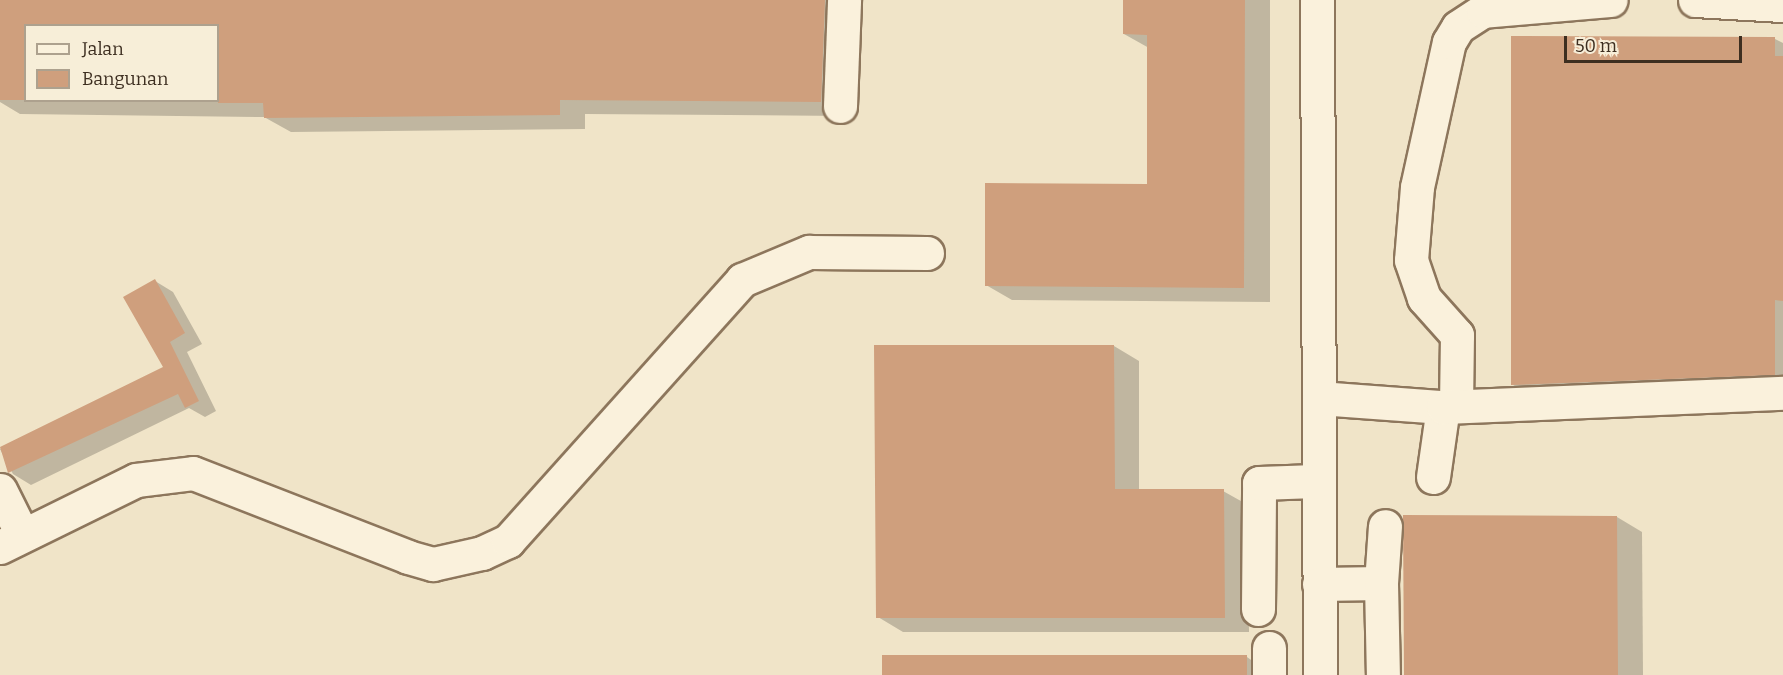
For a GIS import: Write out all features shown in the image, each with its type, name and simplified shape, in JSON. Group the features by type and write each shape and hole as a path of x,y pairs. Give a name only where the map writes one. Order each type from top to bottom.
{"street":[{"path":"840,106 844,0"},
{"path":"1317,0 1319,398 1316,481 1320,675"},
{"path":"1433,477 1449,406 1457,335 1424,298 1411,260 1417,187 1449,42 1458,27 1483,11 1611,0"},
{"path":"1695,0 1783,5"},
{"path":"0,490 11,540 136,480 193,473 408,558 433,564 482,553 508,541 742,280 809,252 927,253"},
{"path":"1319,398 1449,406 1783,393"},
{"path":"1258,609 1256,489 1264,481 1316,481"},
{"path":"1383,675 1381,583 1385,526"},
{"path":"1319,584 1381,583"}],"building":[{"path":"0,0 825,0 821,102 560,100 560,115 264,118 263,103 218,103 219,24 24,24 24,100 0,100"},
{"path":"1123,0 1245,0 1244,288 985,286 985,183 1147,184 1147,35 1123,34"},
{"path":"1511,36 1775,37 1775,56 1783,56 1783,301 1775,300 1775,375 1511,385"},
{"path":"155,279 185,333 170,342 199,401 185,408 178,394 8,473 0,447 163,367 123,297"},
{"path":"874,345 1114,345 1115,489 1224,489 1225,618 876,618"},
{"path":"1403,515 1617,516 1618,675 1404,675"},
{"path":"882,655 1247,655 1247,675 882,675"}]}
